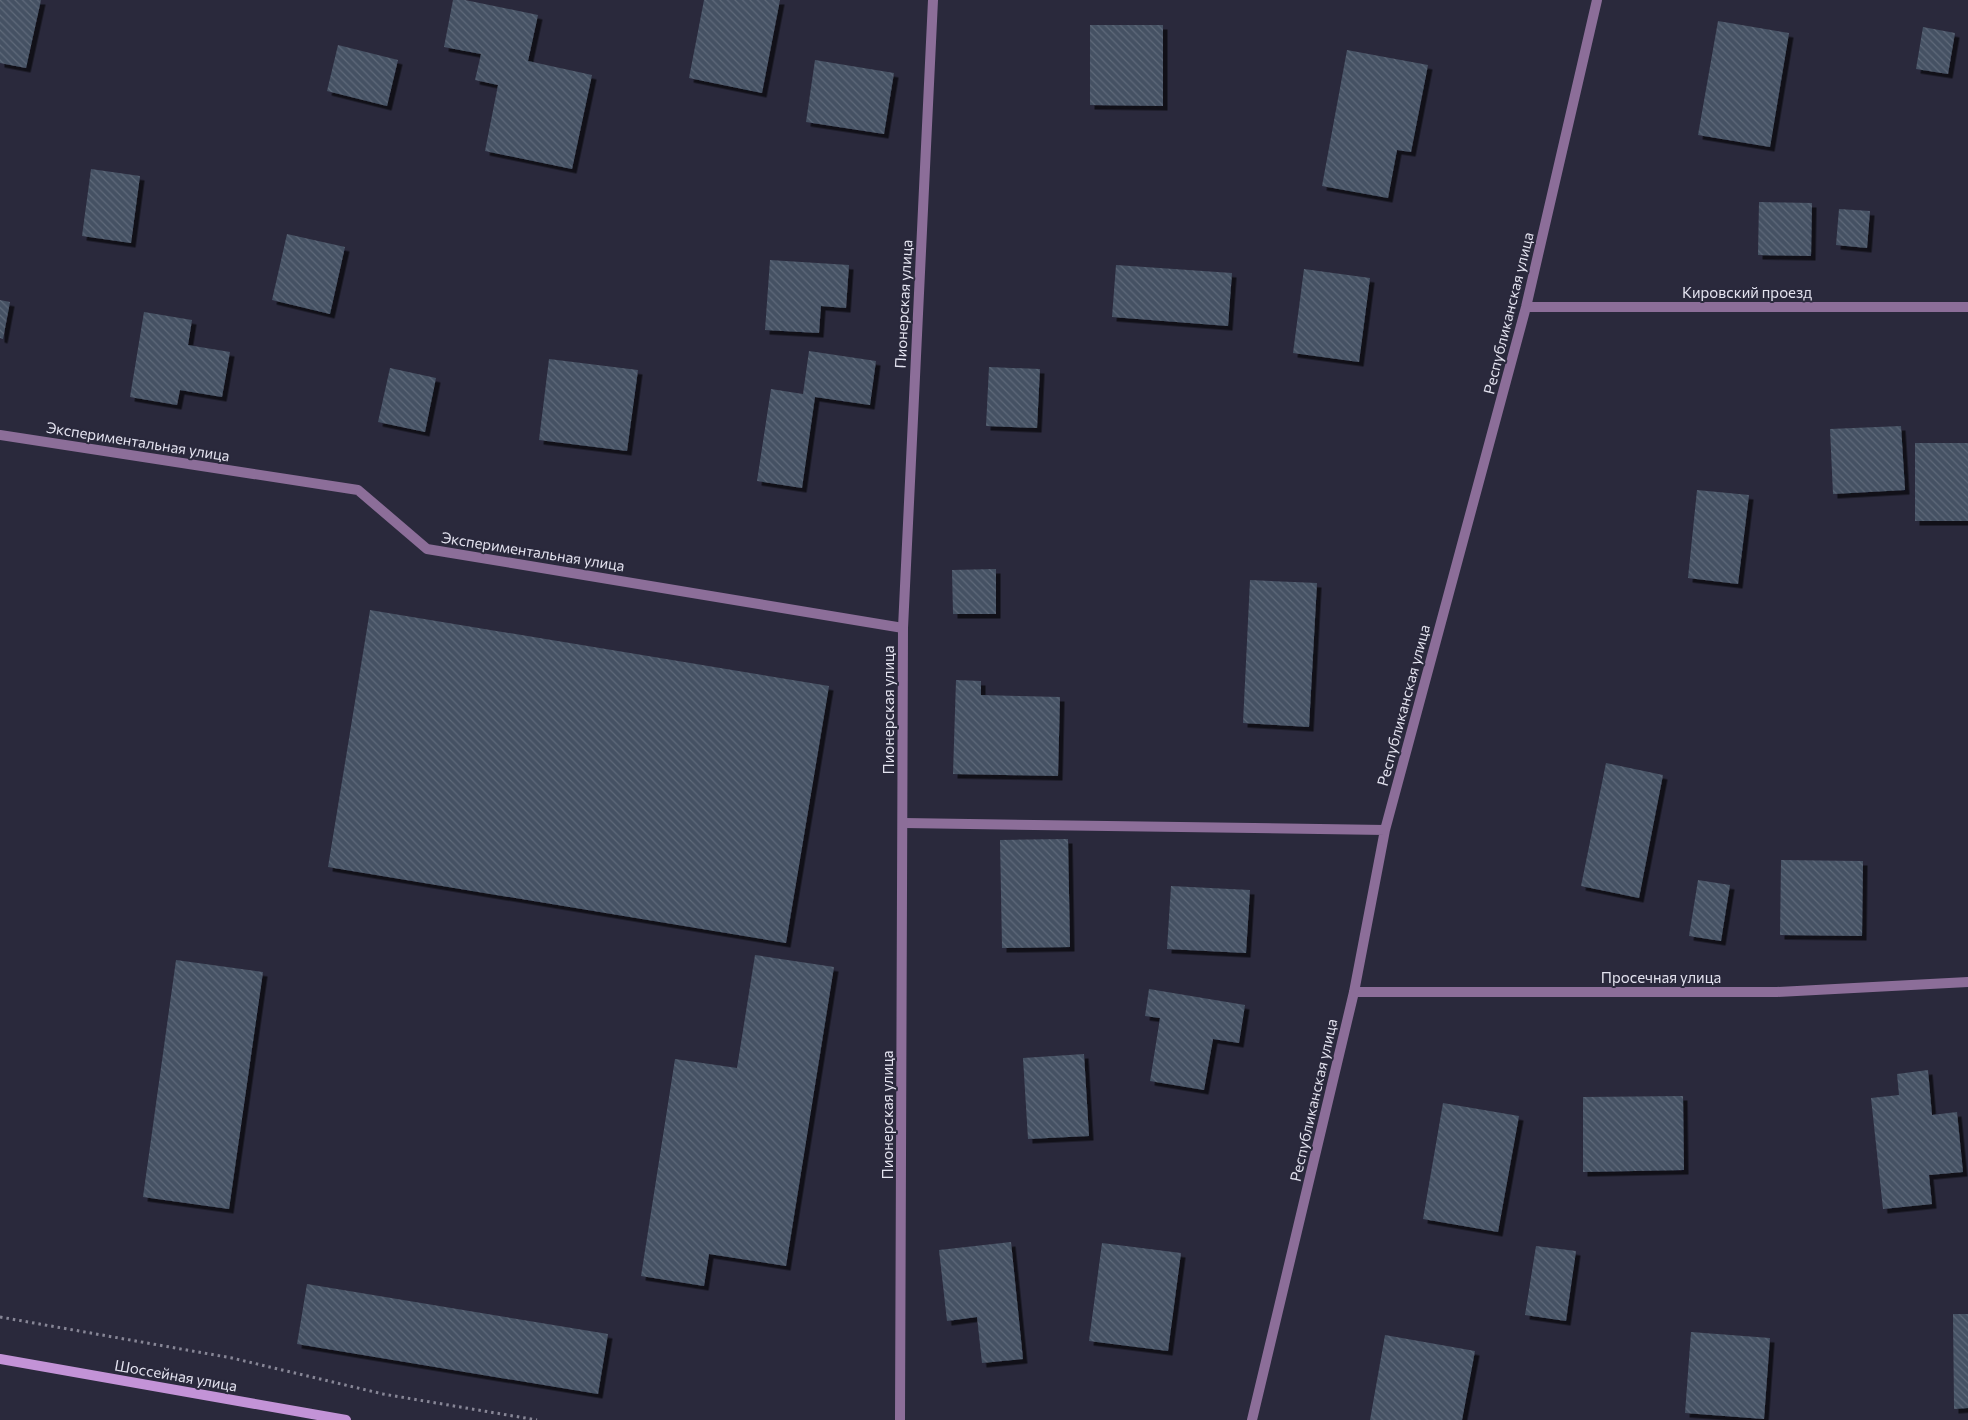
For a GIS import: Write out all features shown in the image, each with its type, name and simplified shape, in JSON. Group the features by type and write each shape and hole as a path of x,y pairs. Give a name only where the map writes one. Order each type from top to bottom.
{"main road":[{"name":"Шоссейная улица","path":"0,1359 346,1420"}],"street":[{"name":"Пионерская улица","path":"900,1420 904,823 903,628 933,0"},
{"name":"Республиканская улица","path":"1252,1420 1354,992 1385,830 1526,308 1597,0"},
{"name":"Кировский проезд","path":"1526,308 1968,307"},
{"name":"Экспериментальная улица","path":"0,435 358,490 427,549 903,628"},
{"path":"904,823 1385,830"},
{"name":"Просечная улица","path":"1354,992 1777,992 1968,982"}],"path":[{"path":"0,1317 232,1358 383,1394 537,1420"}],"building":[{"path":"0,0 41,0 26,68 0,63"},
{"path":"453,0 465,0 538,15 528,61 592,75 572,169 485,151 498,85 475,80 481,54 444,47"},
{"path":"704,0 780,0 762,93 689,78"},
{"path":"1718,21 1789,33 1770,147 1698,135"},
{"path":"1090,25 1163,25 1163,106 1090,105"},
{"path":"1923,27 1955,33 1948,74 1916,69"},
{"path":"338,45 398,60 387,106 327,91"},
{"path":"1347,50 1428,65 1411,152 1397,150 1388,198 1322,186"},
{"path":"815,60 894,73 884,134 806,122"},
{"path":"91,169 140,176 131,243 82,236"},
{"path":"1759,202 1812,203 1811,256 1758,255"},
{"path":"1839,209 1870,211 1867,248 1836,245"},
{"path":"287,234 345,247 330,314 272,300"},
{"path":"770,260 849,265 846,308 821,306 819,333 765,330"},
{"path":"1116,265 1232,273 1228,326 1112,317"},
{"path":"1304,269 1370,278 1359,362 1293,353"},
{"path":"0,300 10,302 3,339 0,338"},
{"path":"144,312 192,320 188,345 230,352 222,397 180,390 177,405 130,397"},
{"path":"809,351 876,361 870,405 815,397 802,488 757,481 771,389 803,394"},
{"path":"549,359 638,370 627,451 539,440"},
{"path":"989,367 1040,369 1037,428 986,426"},
{"path":"390,368 436,378 425,432 378,422"},
{"path":"1901,426 1905,490 1833,494 1830,429"},
{"path":"1915,443 1968,443 1968,521 1915,521"},
{"path":"1697,490 1749,495 1738,584 1688,578"},
{"path":"996,569 996,614 953,614 952,570"},
{"path":"1250,580 1317,583 1309,727 1243,723"},
{"path":"370,610 829,686 786,943 328,867"},
{"path":"956,680 981,681 981,695 1060,697 1058,776 953,774"},
{"path":"1606,763 1663,775 1639,898 1581,886"},
{"path":"1068,839 1070,947 1002,948 1000,840"},
{"path":"1781,860 1863,861 1862,936 1780,935"},
{"path":"1698,880 1730,885 1721,941 1689,936"},
{"path":"1171,886 1250,890 1246,953 1167,949"},
{"path":"755,955 834,967 786,1266 709,1254 704,1286 641,1276 675,1059 737,1068"},
{"path":"176,960 263,972 229,1209 143,1197"},
{"path":"1149,989 1245,1005 1239,1043 1213,1039 1204,1090 1150,1081 1160,1018 1145,1016"},
{"path":"1084,1054 1089,1136 1028,1139 1023,1058"},
{"path":"1928,1070 1932,1115 1957,1112 1963,1172 1929,1175 1932,1204 1883,1209 1871,1098 1899,1095 1897,1074"},
{"path":"1683,1096 1684,1170 1583,1172 1583,1097"},
{"path":"1443,1103 1519,1116 1498,1232 1423,1219"},
{"path":"1011,1242 1023,1359 982,1363 977,1317 947,1321 939,1250"},
{"path":"1102,1243 1181,1253 1168,1351 1089,1341"},
{"path":"1536,1246 1576,1251 1566,1321 1525,1315"},
{"path":"307,1284 608,1334 598,1394 297,1344"},
{"path":"1953,1314 1968,1314 1968,1408 1954,1409"},
{"path":"1691,1332 1770,1338 1764,1419 1685,1413"},
{"path":"1385,1335 1475,1351 1462,1420 1370,1420"}]}
